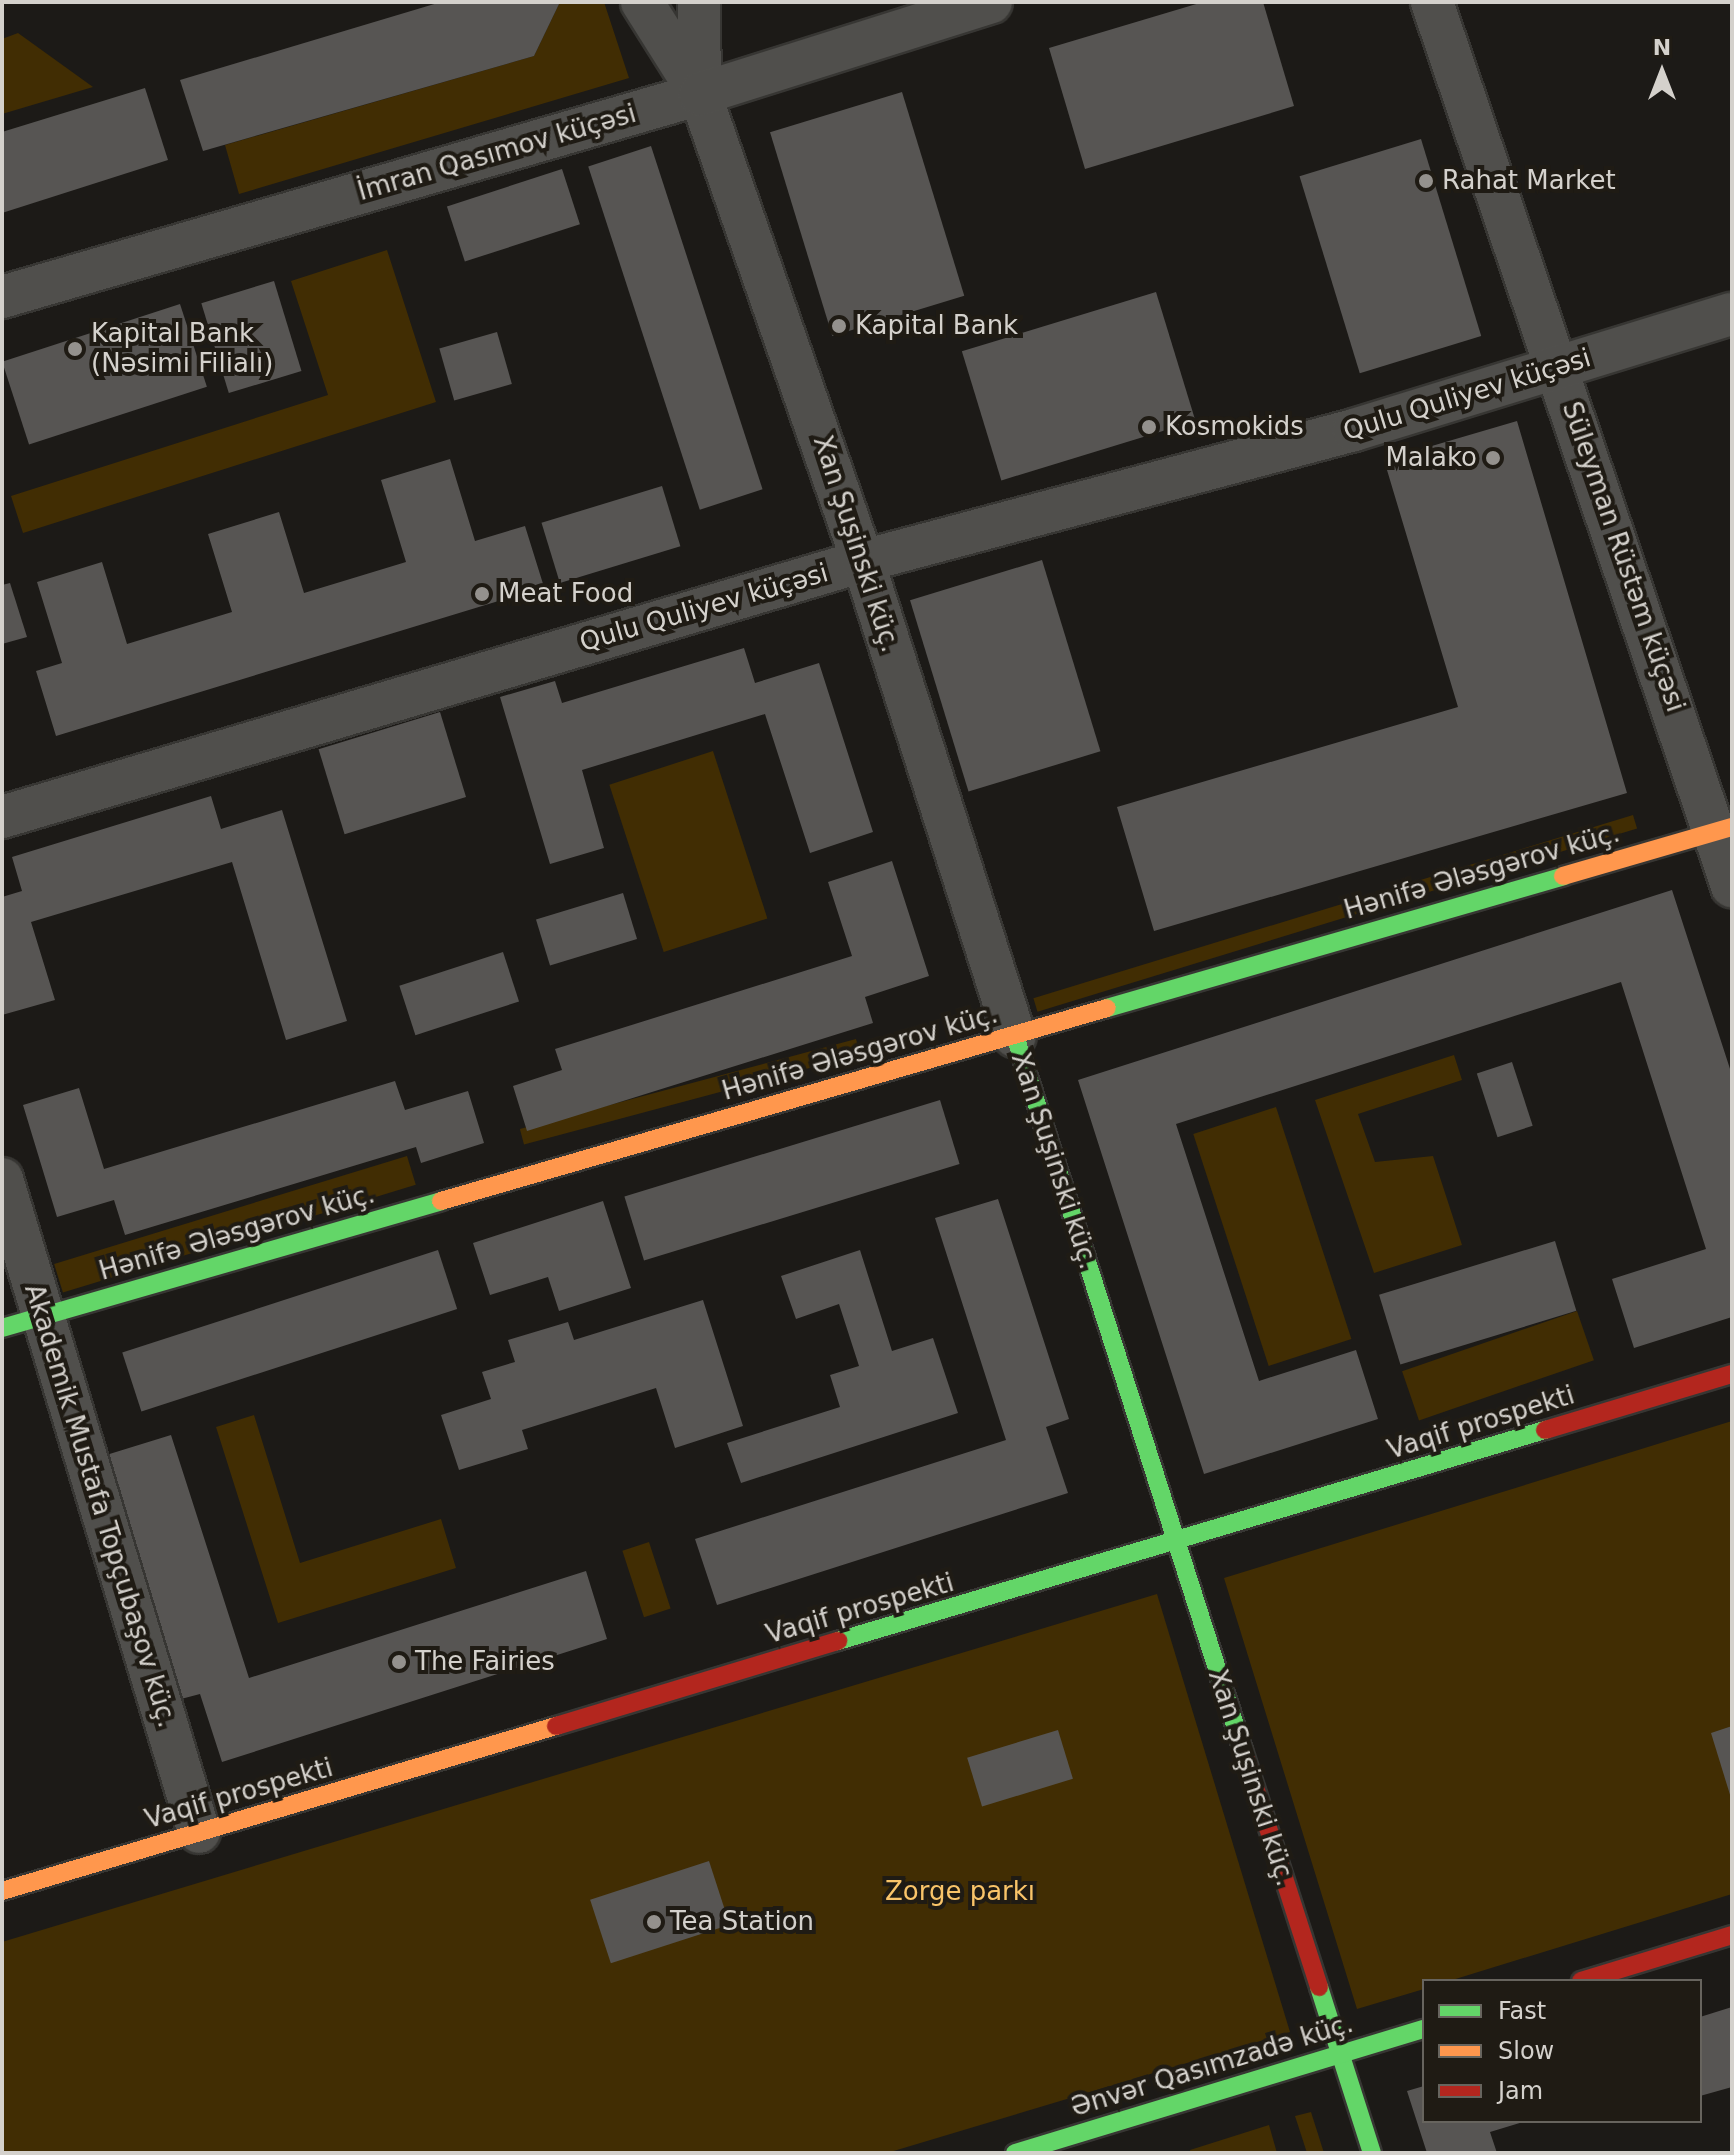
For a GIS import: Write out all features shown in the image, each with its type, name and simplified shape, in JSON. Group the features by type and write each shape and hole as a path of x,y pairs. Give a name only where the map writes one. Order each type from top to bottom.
{"street":[{"name":"Xan Şuşinski küç.","path":"642,2 700,94 863,561 1372,2153"},
{"path":"699,2 700,94"},
{"name":"İmran Qasımov küçəsi","path":"2,297 700,94 991,2"},
{"name":"Süleyman Rüstəm küçəsi","path":"1432,2 1723,829 1732,886"},
{"name":"Qulu Quliyev küçəsi","path":"2,817 863,561 1354,430 1732,314"},
{"name":"Hənifə Ələsgərov küç.","path":"2,1328 1723,829"},
{"name":"Akademik Mustafa Topçubaşov küç.","path":"2,1179 199,1832"},
{"name":"Vaqif prospekti","path":"2,1891 1175,1544 1732,1374"},
{"path":"1588,1979 1732,1935"},
{"name":"Ənvər Qasımzadə küç.","path":"1015,2153 1422,2030"}],"green space":[{"path":"560,2 604,2 629,78 239,194 225,145 534,56"},
{"path":"18,33 93,87 2,114 2,39"},
{"path":"387,250 436,402 23,533 11,496 328,395 291,281"},
{"path":"713,751 767,918 664,952 609,785"},
{"path":"1633,815 1637,828 1037,1012 1033,998"},
{"path":"856,1039 860,1054 524,1145 520,1129"},
{"path":"1454,1055 1462,1080 1358,1114 1375,1162 1433,1156 1462,1245 1374,1273 1315,1100"},
{"path":"1276,1107 1351,1339 1269,1366 1193,1134"},
{"path":"407,1156 416,1185 63,1293 54,1264"},
{"path":"1577,1311 1594,1360 1419,1420 1402,1371"},
{"path":"254,1415 300,1563 441,1519 456,1568 278,1623 216,1427"},
{"path":"1732,1421 1732,1894 1456,1979 1422,1979 1422,1990 1357,2009 1224,1578"},
{"path":"649,1542 671,1609 644,1617 622,1551"},
{"name":"Zorge parkı","path":"1157,1594 1290,2032 887,2153 2,2153 2,1942"},
{"path":"1311,2112 1324,2153 1307,2153 1295,2116"},
{"path":"1269,2125 1277,2153 1191,2153 1190,2150"}],"building":[{"path":"441,2 560,2 534,56 203,151 180,80"},
{"path":"1203,2 1263,2 1294,106 1085,169 1049,48"},
{"path":"145,88 168,160 2,213 2,132"},
{"path":"902,92 964,296 832,336 770,132"},
{"path":"1421,139 1481,336 1360,373 1300,176"},
{"path":"651,146 763,489 700,510 588,166"},
{"path":"562,169 580,224 465,262 447,206"},
{"path":"274,281 301,371 229,393 201,303"},
{"path":"1156,292 1195,421 1001,480 962,351"},
{"path":"180,304 207,387 29,445 2,362"},
{"path":"497,332 512,384 454,400 439,349"},
{"path":"1517,421 1627,793 1154,931 1117,807 1458,707 1384,460"},
{"path":"450,459 475,541 525,526 544,587 56,736 36,671 62,663 37,582 102,562 127,644 232,612 208,534 279,512 304,593 406,562 381,480"},
{"path":"662,486 680,546 560,583 542,523"},
{"path":"1042,560 1100,751 969,792 910,600"},
{"path":"10,583 27,637 2,644 2,585"},
{"path":"744,648 755,683 819,663 873,832 810,853 765,714 582,770 604,848 550,864 500,697 555,681 562,703"},
{"path":"440,712 466,797 345,834 319,749"},
{"path":"211,796 221,829 282,810 347,1021 286,1040 232,862 31,922 55,1000 2,1015 2,897 22,891 12,857"},
{"path":"892,861 929,976 865,997 873,1023 527,1131 513,1086 562,1070 555,1049 852,956 828,882"},
{"path":"1672,890 1732,1075 1732,1317 1634,1348 1612,1279 1706,1249 1621,982 1176,1124 1259,1381 1356,1350 1378,1419 1204,1474 1078,1080"},
{"path":"623,893 637,939 550,966 536,920"},
{"path":"503,952 519,1001 415,1035 399,986"},
{"path":"1512,1062 1533,1126 1498,1137 1477,1073"},
{"path":"395,1081 405,1110 468,1091 484,1143 421,1163 416,1147 125,1235 114,1200 57,1217 23,1105 79,1088 104,1169"},
{"path":"940,1100 960,1164 644,1261 624,1196"},
{"path":"998,1199 1069,1419 1046,1427 1068,1493 717,1605 695,1539 1006,1440 935,1218"},
{"path":"603,1201 631,1288 559,1311 548,1277 490,1295 473,1243"},
{"path":"1555,1241 1576,1311 1400,1365 1379,1295"},
{"path":"438,1250 457,1309 141,1412 122,1353"},
{"path":"860,1250 892,1351 933,1338 958,1413 741,1483 727,1443 840,1407 830,1375 859,1366 839,1304 796,1319 781,1276"},
{"path":"703,1300 743,1426 675,1448 656,1388 522,1430 528,1449 459,1470 441,1415 491,1399 482,1372 515,1362 508,1340 568,1322 574,1340"},
{"path":"171,1435 249,1678 586,1571 607,1639 222,1762 200,1694 181,1699 103,1456"},
{"path":"1732,1726 1732,1798 1731,1798 1711,1733"},
{"path":"1058,1730 1073,1779 982,1807 967,1758"},
{"path":"709,1861 730,1925 611,1963 590,1900"},
{"path":"1732,2007 1732,2087 1702,2095 1702,2016"},
{"path":"1422,2087 1422,2123 1520,2123 1490,2132 1497,2153 1427,2153 1407,2091"}],"traffic: fast":[{"path":"1107,1008 1563,876"},
{"path":"1015,1036 1243,1750"},
{"path":"2,1328 441,1201"},
{"path":"838,1641 1545,1430"},
{"path":"1319,1987 1372,2153"},
{"path":"1015,2153 1422,2030"}],"traffic: slow":[{"path":"1563,876 1732,827"},
{"path":"441,1201 1107,1008"},
{"path":"2,1891 556,1726"}],"traffic: jam":[{"path":"1545,1430 1732,1374"},
{"path":"556,1726 838,1641"},
{"path":"1243,1750 1319,1987"},
{"path":"1588,1979 1732,1935"}],"place":[{"name":"Rahat Market","path":"1426,181"},
{"name":"Kapital Bank","path":"839,326"},
{"name":"Kapital Bank (Nəsimi Filialı)","path":"75,349"},
{"name":"Kosmokids","path":"1149,427"},
{"name":"Malako","path":"1493,458"},
{"name":"Meat Food","path":"482,594"},
{"name":"The Fairies","path":"399,1662"},
{"name":"Tea Station","path":"654,1922"}]}
